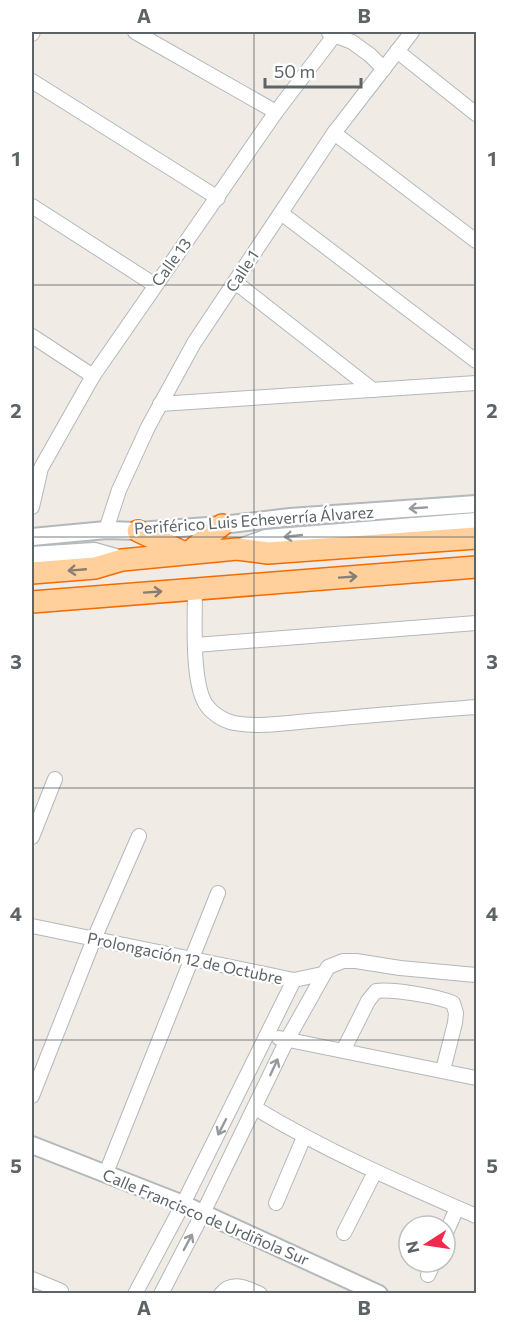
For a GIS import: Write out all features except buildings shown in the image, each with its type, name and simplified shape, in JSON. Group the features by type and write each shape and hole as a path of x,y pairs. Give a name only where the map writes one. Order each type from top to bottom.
{"highway":[{"path":"138,531 187,554 222,525"},
{"name":"Periférico Luis Echeverría Álvarez","path":"32,573 95,568 122,560 237,549 268,553 477,538"},
{"path":"32,602 477,567"}],"main road":[{"name":"Periférico Luis Echeverría Álvarez","path":"237,549 266,539 477,522"},
{"name":"Periférico Luis Echeverría Álvarez","path":"32,556 94,552 122,560"}],"street":[{"path":"135,32 276,112"},
{"name":"Calle 1","path":"106,530 119,490 160,404 194,343 334,133 412,32"},
{"path":"333,33 352,42 384,69"},
{"name":"Calle 13","path":"32,507 36,465 155,285 333,33"},
{"path":"397,51 477,114"},
{"path":"32,81 218,198"},
{"path":"334,133 477,241"},
{"path":"32,206 155,285"},
{"path":"281,213 477,361"},
{"path":"235,282 373,390"},
{"path":"32,336 93,376"},
{"path":"160,404 477,383"},
{"name":"Periférico Luis Echeverría Álvarez","path":"32,537 106,530 138,531 222,525 290,517 477,504"},
{"path":"195,589 195,645 199,688 206,705 216,716 232,723 292,722 477,707"},
{"path":"195,645 477,623"},
{"path":"32,837 55,779"},
{"path":"32,1096 94,939 139,836"},
{"path":"106,1173 218,893"},
{"name":"Prolongación 12 de Octubre","path":"32,926 294,980 322,974 328,967 344,961 477,975"},
{"path":"161,1293 255,1108 286,1040 322,974"},
{"path":"135,1293 183,1204 294,980"},
{"path":"344,1050 368,1001 376,991 440,999 453,1003 456,1013 443,1070"},
{"path":"268,1034 286,1040 477,1078"},
{"path":"255,1108 304,1137 375,1172 477,1216"},
{"path":"276,1203 304,1137"},
{"name":"Calle Francisco de Urdiñola Sur","path":"32,1145 183,1204 379,1293"},
{"path":"344,1233 375,1172"},
{"path":"454,1214 457,1208"},
{"path":"32,1279 61,1291"},
{"path":"221,1293 235,1286 260,1293"}]}
